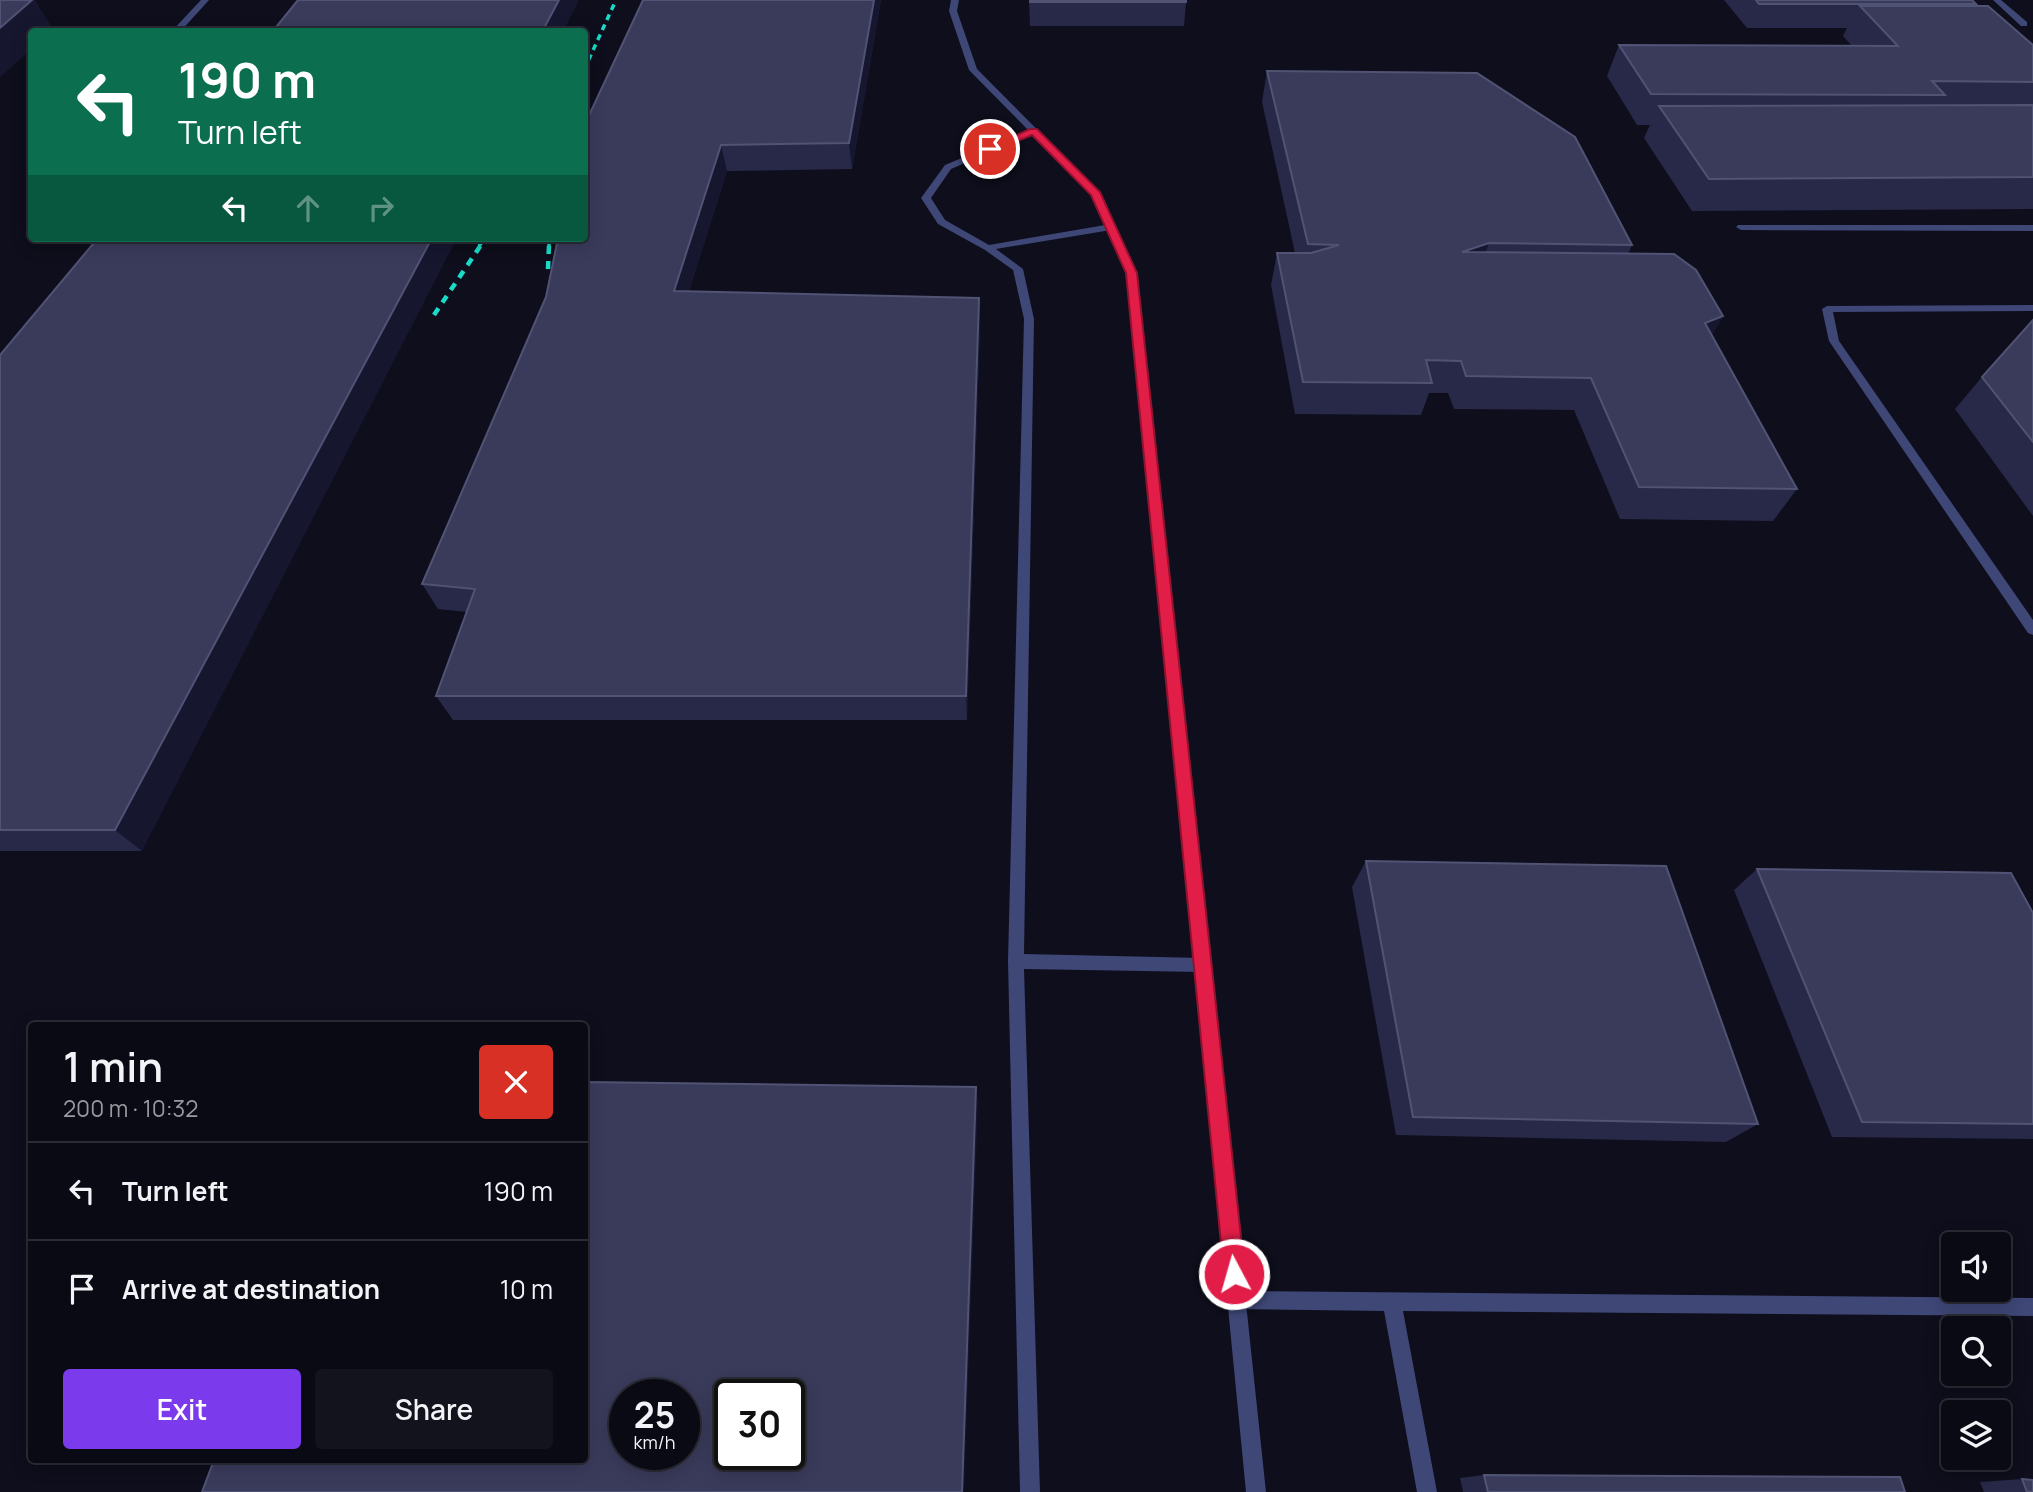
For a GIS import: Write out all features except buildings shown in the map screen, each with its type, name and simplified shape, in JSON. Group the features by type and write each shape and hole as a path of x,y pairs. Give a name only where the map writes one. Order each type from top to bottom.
{"street":[{"path":"179,28 205,0"},
{"path":"955,0 953,11 973,70 1096,194 1132,273 1256,1492"},
{"path":"1997,0 2028,24 2033,32"},
{"path":"1030,1492 1016,961 1028,319 1018,270 988,248 941,222 926,198 948,167 1033,131"},
{"path":"988,248 1111,228"},
{"path":"1741,228 2033,228"},
{"path":"2033,308 1827,309 1833,341 2033,630"},
{"path":"1016,961 1203,965"},
{"path":"1237,1300 2033,1307"},
{"path":"1392,1301 1427,1492"}],"railway":[{"path":"588,61 616,0"},
{"path":"479,246 482,242"},
{"path":"434,315 481,245"},
{"path":"548,269 549,245"}],"route":[{"path":"990,149 1033,131 1096,194 1132,273 1234,1274"}]}
